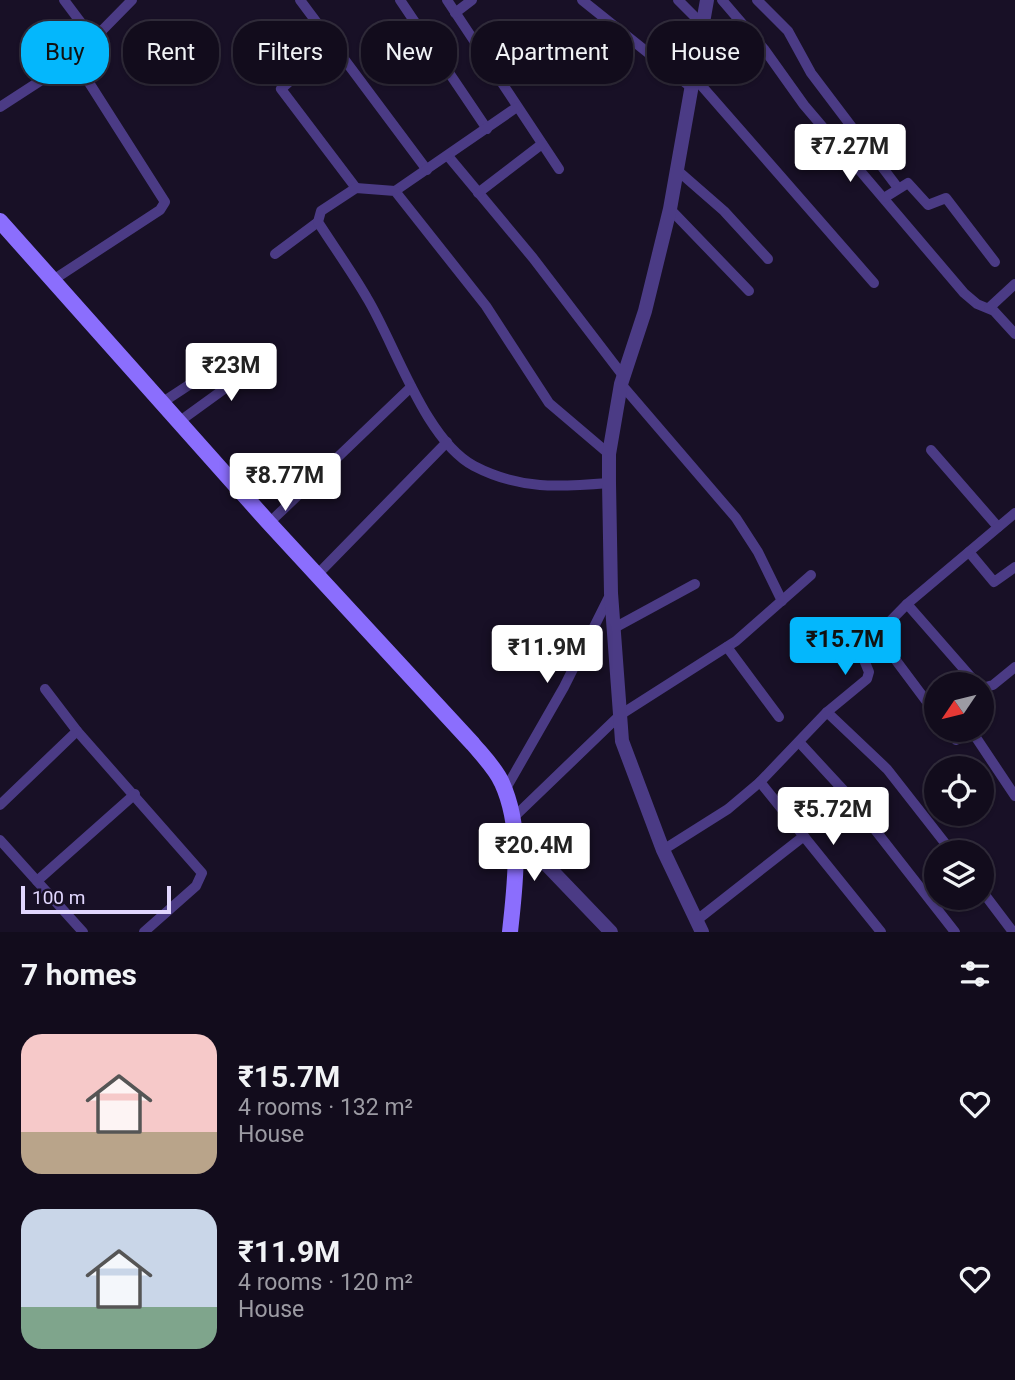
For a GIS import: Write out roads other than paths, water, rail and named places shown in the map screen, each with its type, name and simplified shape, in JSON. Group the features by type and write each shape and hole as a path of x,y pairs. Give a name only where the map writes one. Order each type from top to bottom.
{"main road":[{"path":"0,221 269,523 473,744 502,781 514,825 515,886 510,932"}],"street":[{"path":"64,0 80,21"},
{"path":"109,24 132,0"},
{"path":"300,0 314,21"},
{"path":"400,0 487,129"},
{"path":"447,0 559,169"},
{"path":"455,13 472,0"},
{"path":"582,0 647,48"},
{"path":"678,0 699,21"},
{"path":"702,21 707,0"},
{"path":"722,0 755,39 812,116 964,293 977,304 989,308 1015,334"},
{"path":"757,0 788,31 811,73 898,188"},
{"path":"347,66 427,170"},
{"path":"0,107 35,84"},
{"path":"53,280 160,211 166,202 90,84"},
{"path":"287,84 281,89 356,188"},
{"path":"693,84 670,209 645,311 623,381 609,454 611,593 622,741 663,850 700,926 804,836"},
{"path":"695,84 874,284"},
{"path":"275,254 317,222 321,211 356,188 394,191 517,107"},
{"path":"478,193 542,144"},
{"path":"448,156 623,381 736,518 758,552 782,601"},
{"path":"677,170 724,211 768,259"},
{"path":"884,198 908,183 928,205 946,198 995,262"},
{"path":"394,191 486,306 543,396 609,454"},
{"path":"670,209 749,291"},
{"path":"317,222 368,299 411,387 447,442 472,465 516,482 546,488 609,482"},
{"path":"989,308 1015,284"},
{"path":"163,402 242,350"},
{"path":"180,421 264,360"},
{"path":"269,523 411,387"},
{"path":"317,575 447,442"},
{"path":"931,450 998,527"},
{"path":"663,850 728,809 760,782 827,712 869,676 862,652 877,635 907,604 1015,513"},
{"path":"969,552 994,582 1015,567"},
{"path":"611,932 514,825 620,715 727,647 811,575"},
{"path":"615,627 695,584"},
{"path":"505,790 564,687 611,593"},
{"path":"907,604 966,672"},
{"path":"877,635 924,698"},
{"path":"727,647 779,717"},
{"path":"994,684 1015,667"},
{"path":"45,689 77,732 135,794 202,873 196,886 144,932"},
{"path":"827,712 887,769 943,840"},
{"path":"0,805 77,732"},
{"path":"799,742 847,794 955,932"},
{"path":"979,742 1015,796"},
{"path":"760,782 881,932"},
{"path":"37,881 135,794"},
{"path":"0,840 83,932"},
{"path":"994,907 1013,932"}]}
